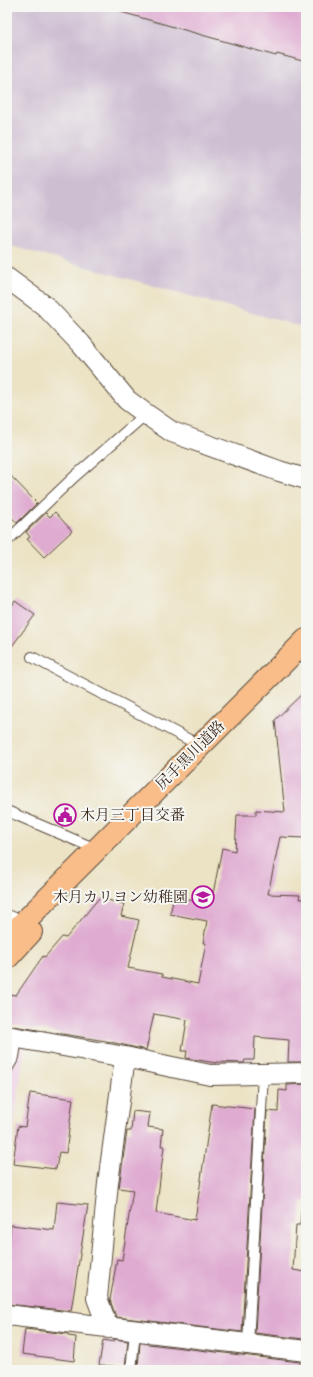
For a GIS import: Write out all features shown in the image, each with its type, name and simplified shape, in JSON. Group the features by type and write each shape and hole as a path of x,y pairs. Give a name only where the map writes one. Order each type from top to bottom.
{"main road":[{"name":"尻手黒川道路","path":"7,939 15,918 96,849 306,640"},
{"name":"尻手黒川道路","path":"7,958 306,660"}],"street":[{"path":"7,278 44,306 81,344 127,400 172,432 279,471 306,479"},
{"path":"12,1037 125,1057 210,1075 306,1073"},
{"path":"108,1328 97,1298 108,1183 125,1057"},
{"path":"7,1316 306,1351"}],"lane":[{"path":"7,541 74,477 146,414"},
{"path":"32,657 199,745"},
{"path":"7,811 96,849"},
{"path":"7,1069 10,1059 12,1037"},
{"path":"248,1344 263,1074"},
{"path":"131,1370 135,1332"}],"shaded area":[{"path":"7,7 306,7 306,328 7,245"},
{"path":"7,1044 25,1046 10,1155 7,1154"}],"building":[{"path":"121,7 306,7 306,62 277,54 276,56 121,12"},
{"path":"7,472 37,503 17,523 7,512"},
{"path":"55,512 72,531 44,557 27,539 30,537 26,532 46,513 50,517"},
{"path":"15,601 35,615 7,653 7,613"},
{"path":"306,690 306,838 280,837 268,894 300,895 299,899 306,899 306,1062 288,1062 289,1040 255,1037 254,1060 245,1060 244,1063 216,1063 186,1058 187,1051 182,1051 187,1020 154,1014 146,1050 106,1041 7,1025 7,994 16,995 43,956 45,957 62,937 66,938 99,898 124,904 121,916 139,920 128,968 162,974 162,977 198,984 206,943 203,943 207,921 170,914 174,897 211,904 222,848 235,851 237,815 256,815 256,810 285,812 275,720"},
{"path":"306,1084 306,1202 302,1202 300,1225 296,1225 293,1270 306,1272 306,1336 303,1336 303,1339 255,1333 267,1111 278,1112 279,1090 287,1091 287,1085"},
{"path":"30,1093 73,1099 66,1153 59,1152 56,1169 13,1164 18,1126 25,1127"},
{"path":"212,1104 255,1109 242,1332 116,1317 110,1300 117,1259 122,1260 133,1190 119,1188 127,1131 131,1131 133,1111 150,1113 148,1127 163,1129 161,1146 164,1146 156,1213 195,1220"},
{"path":"57,1202 88,1205 71,1311 7,1304 7,1258 11,1225 54,1230"},
{"path":"25,1329 68,1334 68,1336 76,1337 74,1361 22,1354"},
{"path":"114,1339 128,1341 125,1367 99,1365 103,1340 114,1342"},
{"path":"140,1343 300,1362 300,1370 152,1370 138,1368"}],"place":[{"name":"木月三丁目交番","path":"65,815"},
{"name":"木月カリヨン幼稚園","path":"203,897"}]}
